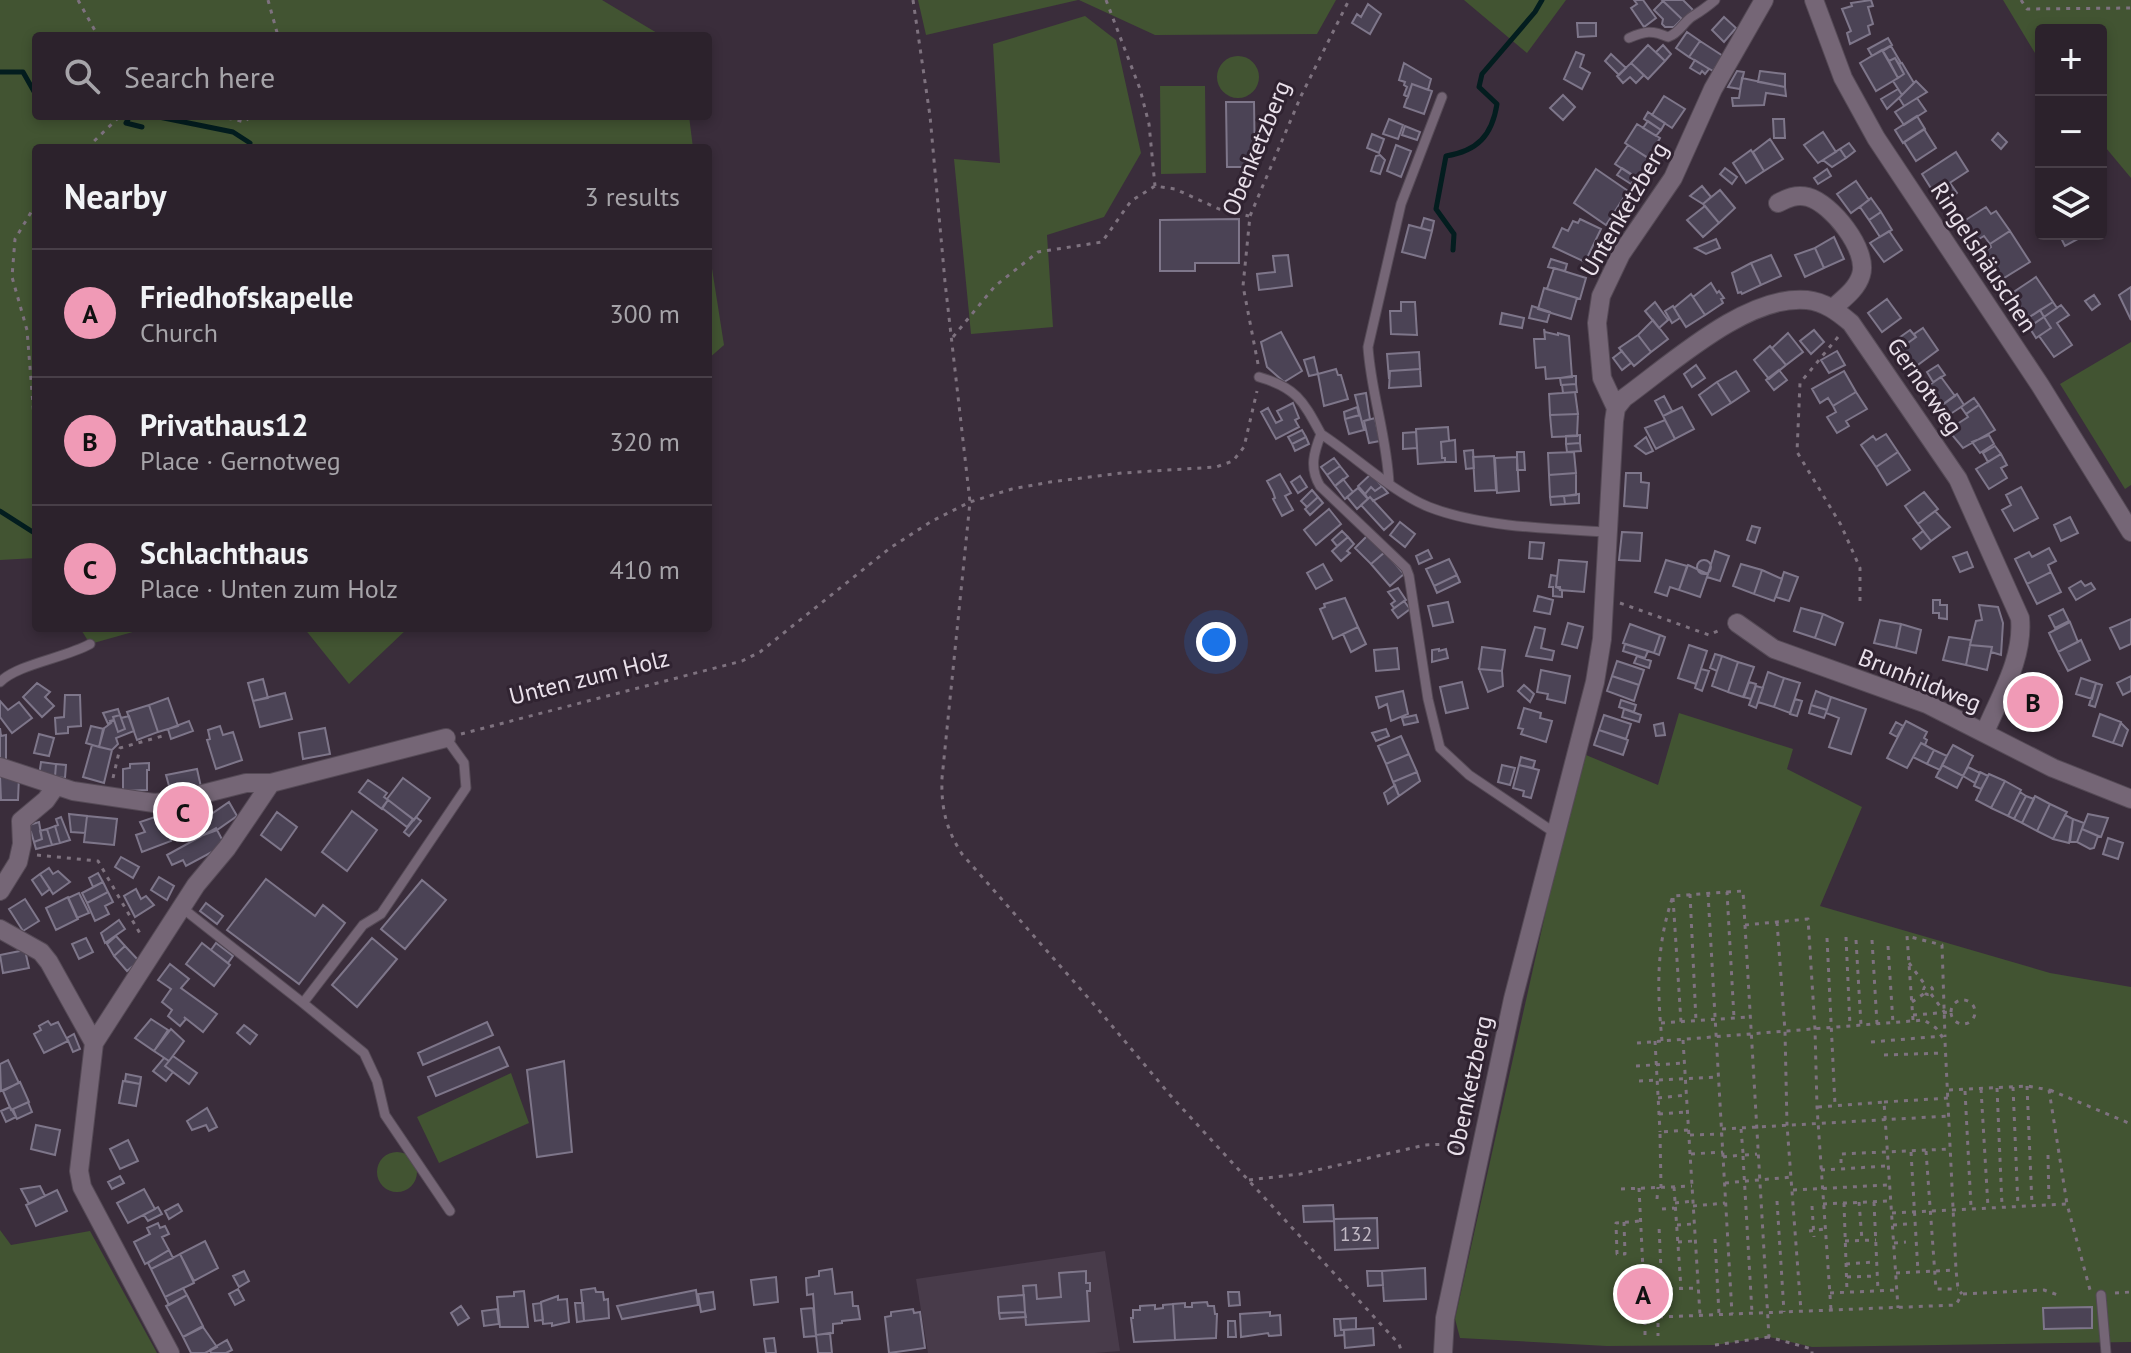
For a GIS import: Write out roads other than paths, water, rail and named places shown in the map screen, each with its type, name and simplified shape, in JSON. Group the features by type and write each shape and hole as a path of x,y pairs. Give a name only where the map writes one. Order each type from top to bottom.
{"street":[{"name":"Untenketzberg","path":"1616,408 1602,378 1597,323 1601,296 1621,254 1673,178 1713,89 1764,0"},
{"name":"Ringelshäuschen","path":"1814,0 1843,78 1876,138 2040,385 2131,532"},
{"path":"1778,203 1792,196 1809,197 1822,204 1837,216 1859,250 1863,272 1858,284 1833,308"},
{"name":"Gernotweg","path":"1616,408 1624,398 1724,326 1752,311 1790,300 1809,300 1833,308 1851,323 1958,479 2020,618 2021,634 2015,663 1985,732"},
{"name":"Obenketzberg","path":"1443,1353 1445,1318 1520,968 1595,682 1602,639 1616,408"},
{"name":"Brunhildweg","path":"1737,623 1774,649 1927,704 2053,768 2131,799"},
{"path":"0,767 55,787 154,803 175,801 246,783 271,783 446,738"},
{"path":"170,1353 82,1187 79,1171 94,1043 181,907 245,823 271,783"},
{"path":"0,891 21,853 21,821 46,800 55,787"},
{"path":"0,929 41,952 94,1043"}],"lane":[{"path":"1629,38 1643,31 1657,31 1668,37 1673,35 1715,0"},
{"path":"1389,484 1387,454 1368,347 1401,204 1442,97"},
{"path":"1259,377 1294,391 1321,434 1358,458 1389,484 1429,507 1498,523 1607,532"},
{"path":"1321,434 1313,460 1315,478 1320,486 1406,568 1440,748 1469,775 1555,833"},
{"path":"0,682 17,671 90,644"},
{"path":"303,1003 363,925 381,914 466,788 464,763 446,738"},
{"path":"181,907 364,1053 377,1081 385,1115 450,1211"},
{"path":"2096,1294 2106,1353"}],"waterway":[{"path":"1453,250 1454,234 1436,209 1446,156 1474,146 1487,133 1497,104 1479,87 1482,74 1542,0"},
{"path":"0,72 23,72 32,88"},
{"path":"128,120 126,123 142,127"},
{"path":"174,120 233,132 250,143"},
{"path":"0,511 32,531"}],"place":[{"name":"Privathaus12","path":"2033,702"},
{"name":"Schlachthaus","path":"183,812"},
{"name":"Friedhofskapelle","path":"1643,1294"}]}
